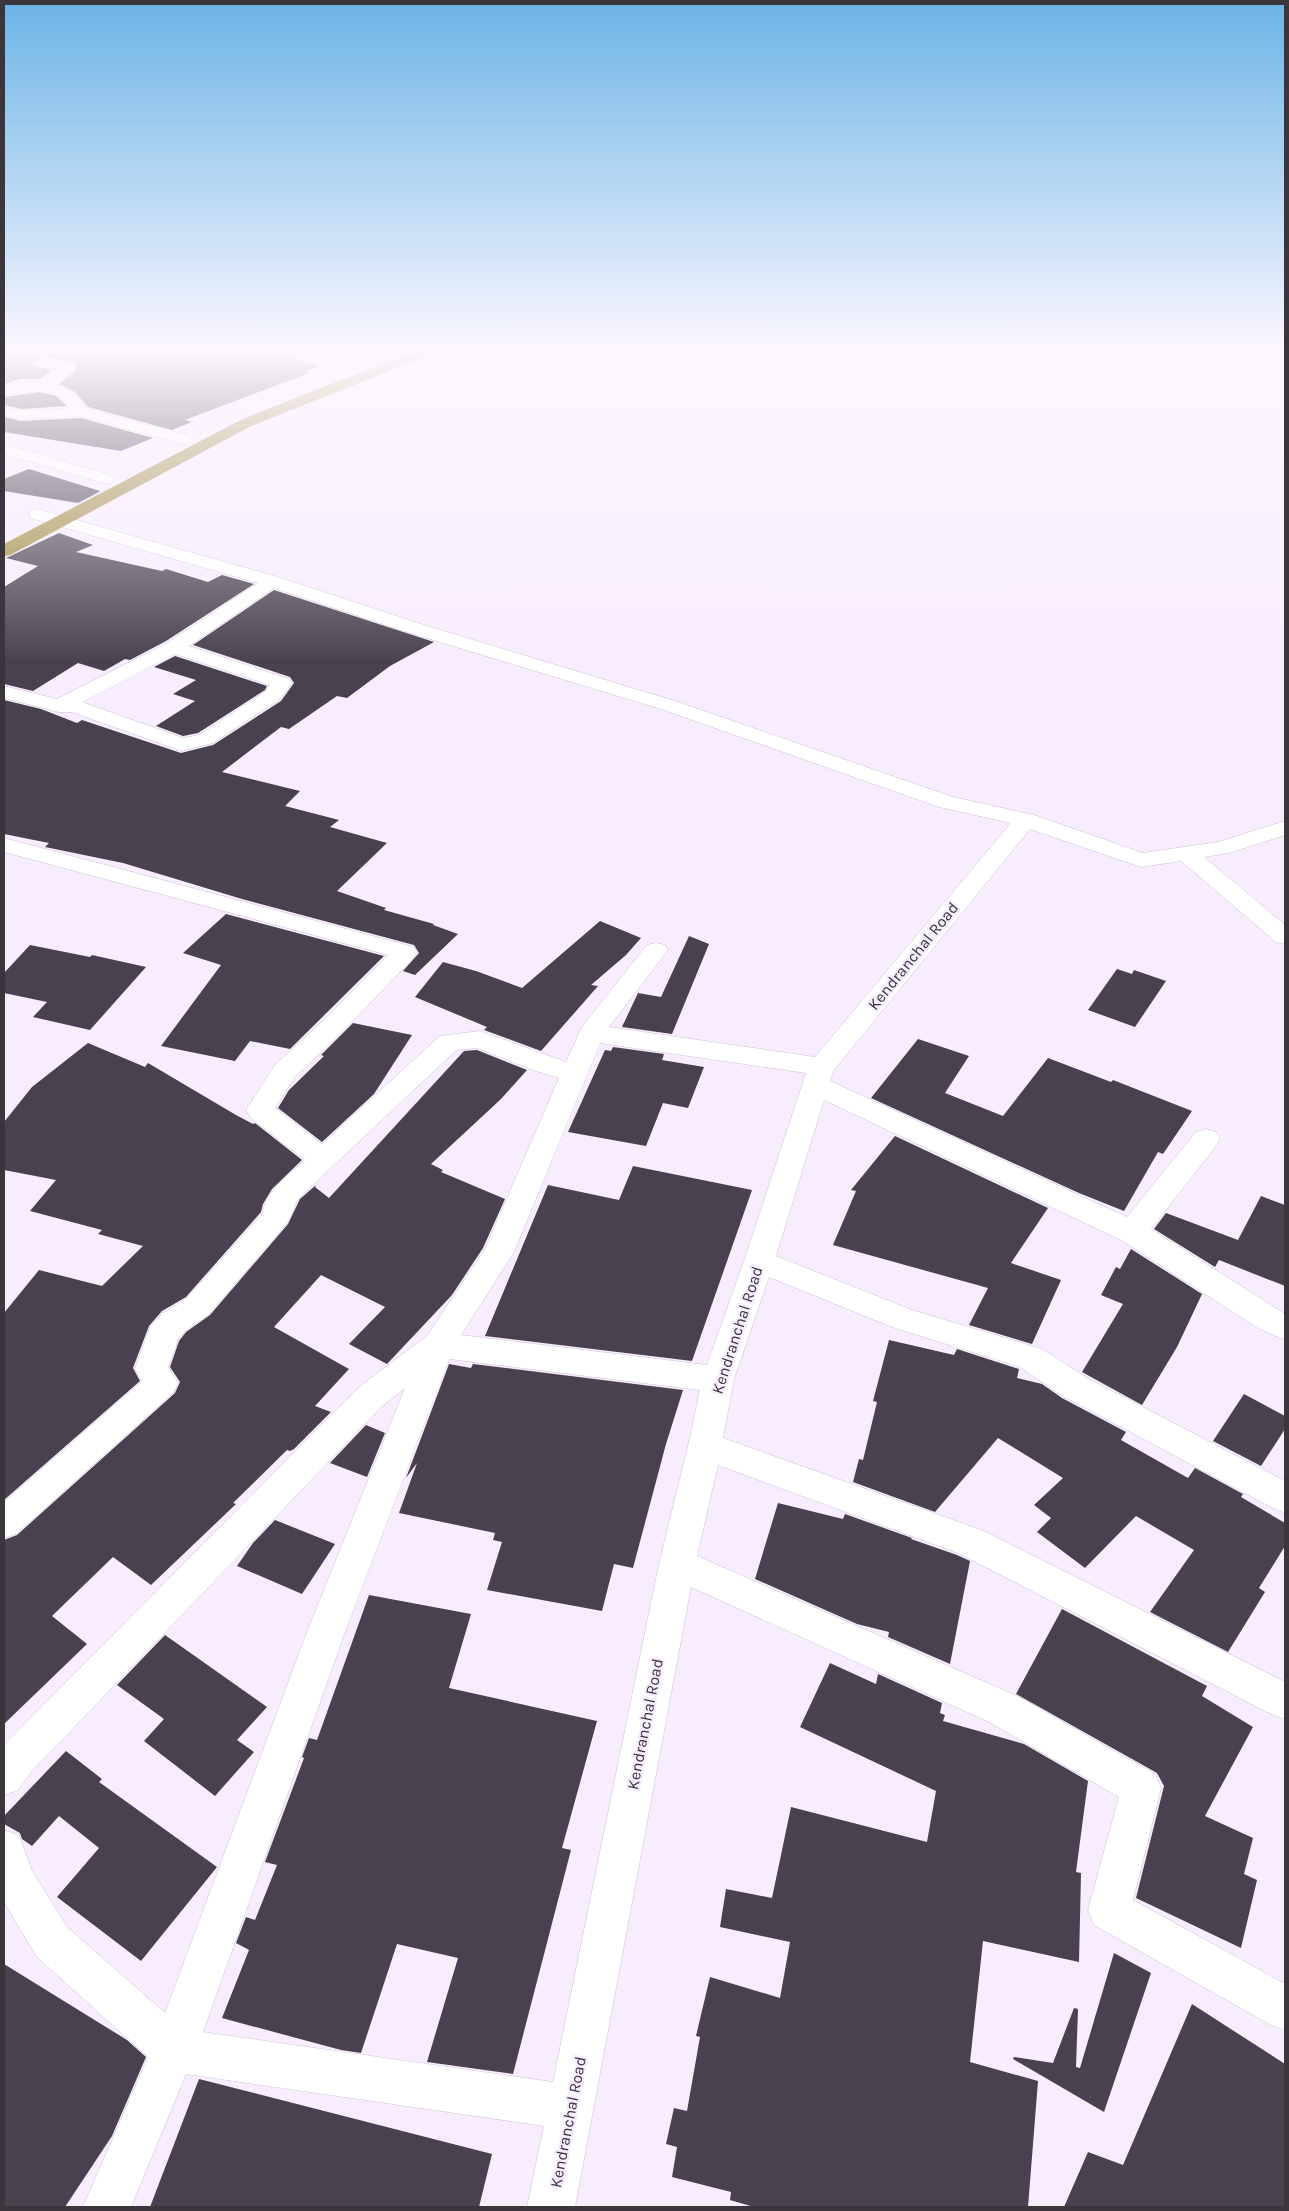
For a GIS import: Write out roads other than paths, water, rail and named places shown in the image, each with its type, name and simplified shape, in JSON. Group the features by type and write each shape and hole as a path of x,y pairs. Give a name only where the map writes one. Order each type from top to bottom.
{"highway":[{"path":"4,551 57,513 174,457"},
{"path":"89,488 124,470"}],"street":[{"path":"32,457 107,479"},
{"path":"29,519 57,513 417,628 668,705 947,802 1026,820 1141,860 1221,848 1285,828"},
{"path":"58,706 174,647 272,582"},
{"path":"4,692 58,706 74,706 182,745 206,739 273,695 282,683 174,647"},
{"name":"Kendranchal Road","path":"552,2207 676,1564 705,1446 718,1379 759,1262 819,1076 1026,820"},
{"path":"4,845 405,952 337,1022 285,1071 260,1110 324,1159"},
{"path":"1185,853 1285,937"},
{"path":"107,2207 174,2050 326,1632 438,1345 499,1252 590,1033 656,950"},
{"path":"590,1033 819,1076 1132,1232 1269,1320 1285,1328"},
{"path":"4,1523 162,1382 152,1369 160,1347 161,1336 174,1322 198,1306 276,1216 278,1206 289,1191 449,1042 480,1039 542,1064 573,1073"},
{"path":"1132,1232 1206,1139"},
{"path":"759,1262 903,1319 1031,1358 1075,1387 1285,1498"},
{"path":"4,1776 18,1758 370,1398 438,1345 718,1379"},
{"path":"705,1446 971,1542 1285,1701"},
{"path":"676,1564 1003,1710 1141,1788 1109,1910 1285,2008"},
{"path":"4,1850 16,1883 52,1942 174,2050 570,2107"}]}
